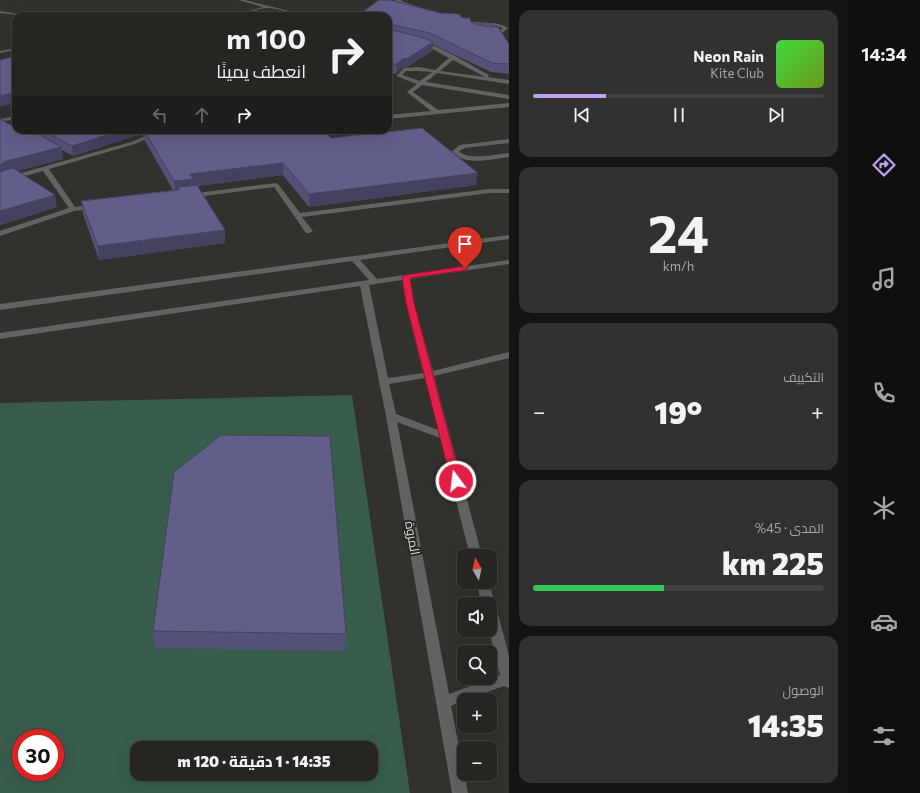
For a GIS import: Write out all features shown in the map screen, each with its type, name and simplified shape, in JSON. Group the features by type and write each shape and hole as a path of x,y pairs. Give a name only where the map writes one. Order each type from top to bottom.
{"street":[{"path":"240,0 290,12"},
{"path":"248,2 256,0"},
{"path":"400,0 396,1 432,12"},
{"path":"250,12 269,7"},
{"path":"0,12 12,14"},
{"path":"461,20 475,27 496,24 508,28"},
{"path":"484,32 500,32 508,28"},
{"path":"411,41 426,44 495,81"},
{"path":"0,52 12,50"},
{"path":"436,112 410,92 453,58"},
{"path":"509,82 436,71 410,69 404,70 399,76 421,83 509,97"},
{"path":"392,117 509,105"},
{"path":"1,120 12,119"},
{"path":"1,120 9,124"},
{"path":"0,181 133,143 155,134"},
{"path":"509,141 465,146 460,147 455,151 458,155 474,159 509,155"},
{"path":"66,156 73,160"},
{"path":"45,168 73,209"},
{"path":"182,196 276,185 309,230"},
{"path":"298,215 489,191 509,191"},
{"path":"0,234 73,209 104,206"},
{"path":"0,307 509,237"},
{"path":"354,258 370,282"},
{"path":"0,336 509,262"},
{"path":"406,277 410,303 428,375 474,549"},
{"name":"المروة","path":"370,282 384,382 460,793"},
{"path":"384,382 428,375 509,355"},
{"path":"391,416 444,436"},
{"path":"443,703 509,679 497,635"}],"green space":[{"path":"352,395 410,793 0,793 0,403"}],"building":[{"path":"379,0 390,0 440,13 459,14 462,18 470,18 471,23 498,27 509,44 509,64 492,63 430,33 392,25 392,12 362,12"},
{"path":"477,24 492,24 493,27 478,25"},
{"path":"392,30 424,38 433,42 408,58 402,59 397,64 392,65"},
{"path":"12,57 12,93 0,96 0,60"},
{"path":"0,119 12,126 12,134 38,134 61,147 3,162 5,163 0,165"},
{"path":"422,128 478,173 309,194 283,163 190,174 193,179 174,181 146,134 326,134 331,138 367,134 392,134 392,131"},
{"path":"50,134 110,134 72,146"},
{"path":"13,168 55,195 0,211 0,172"},
{"path":"197,185 225,230 98,246 81,201 179,190 178,187"},
{"path":"221,435 330,436 346,634 153,631 174,472"}],"route":[{"path":"456,481 410,303 406,277 465,268"}]}
